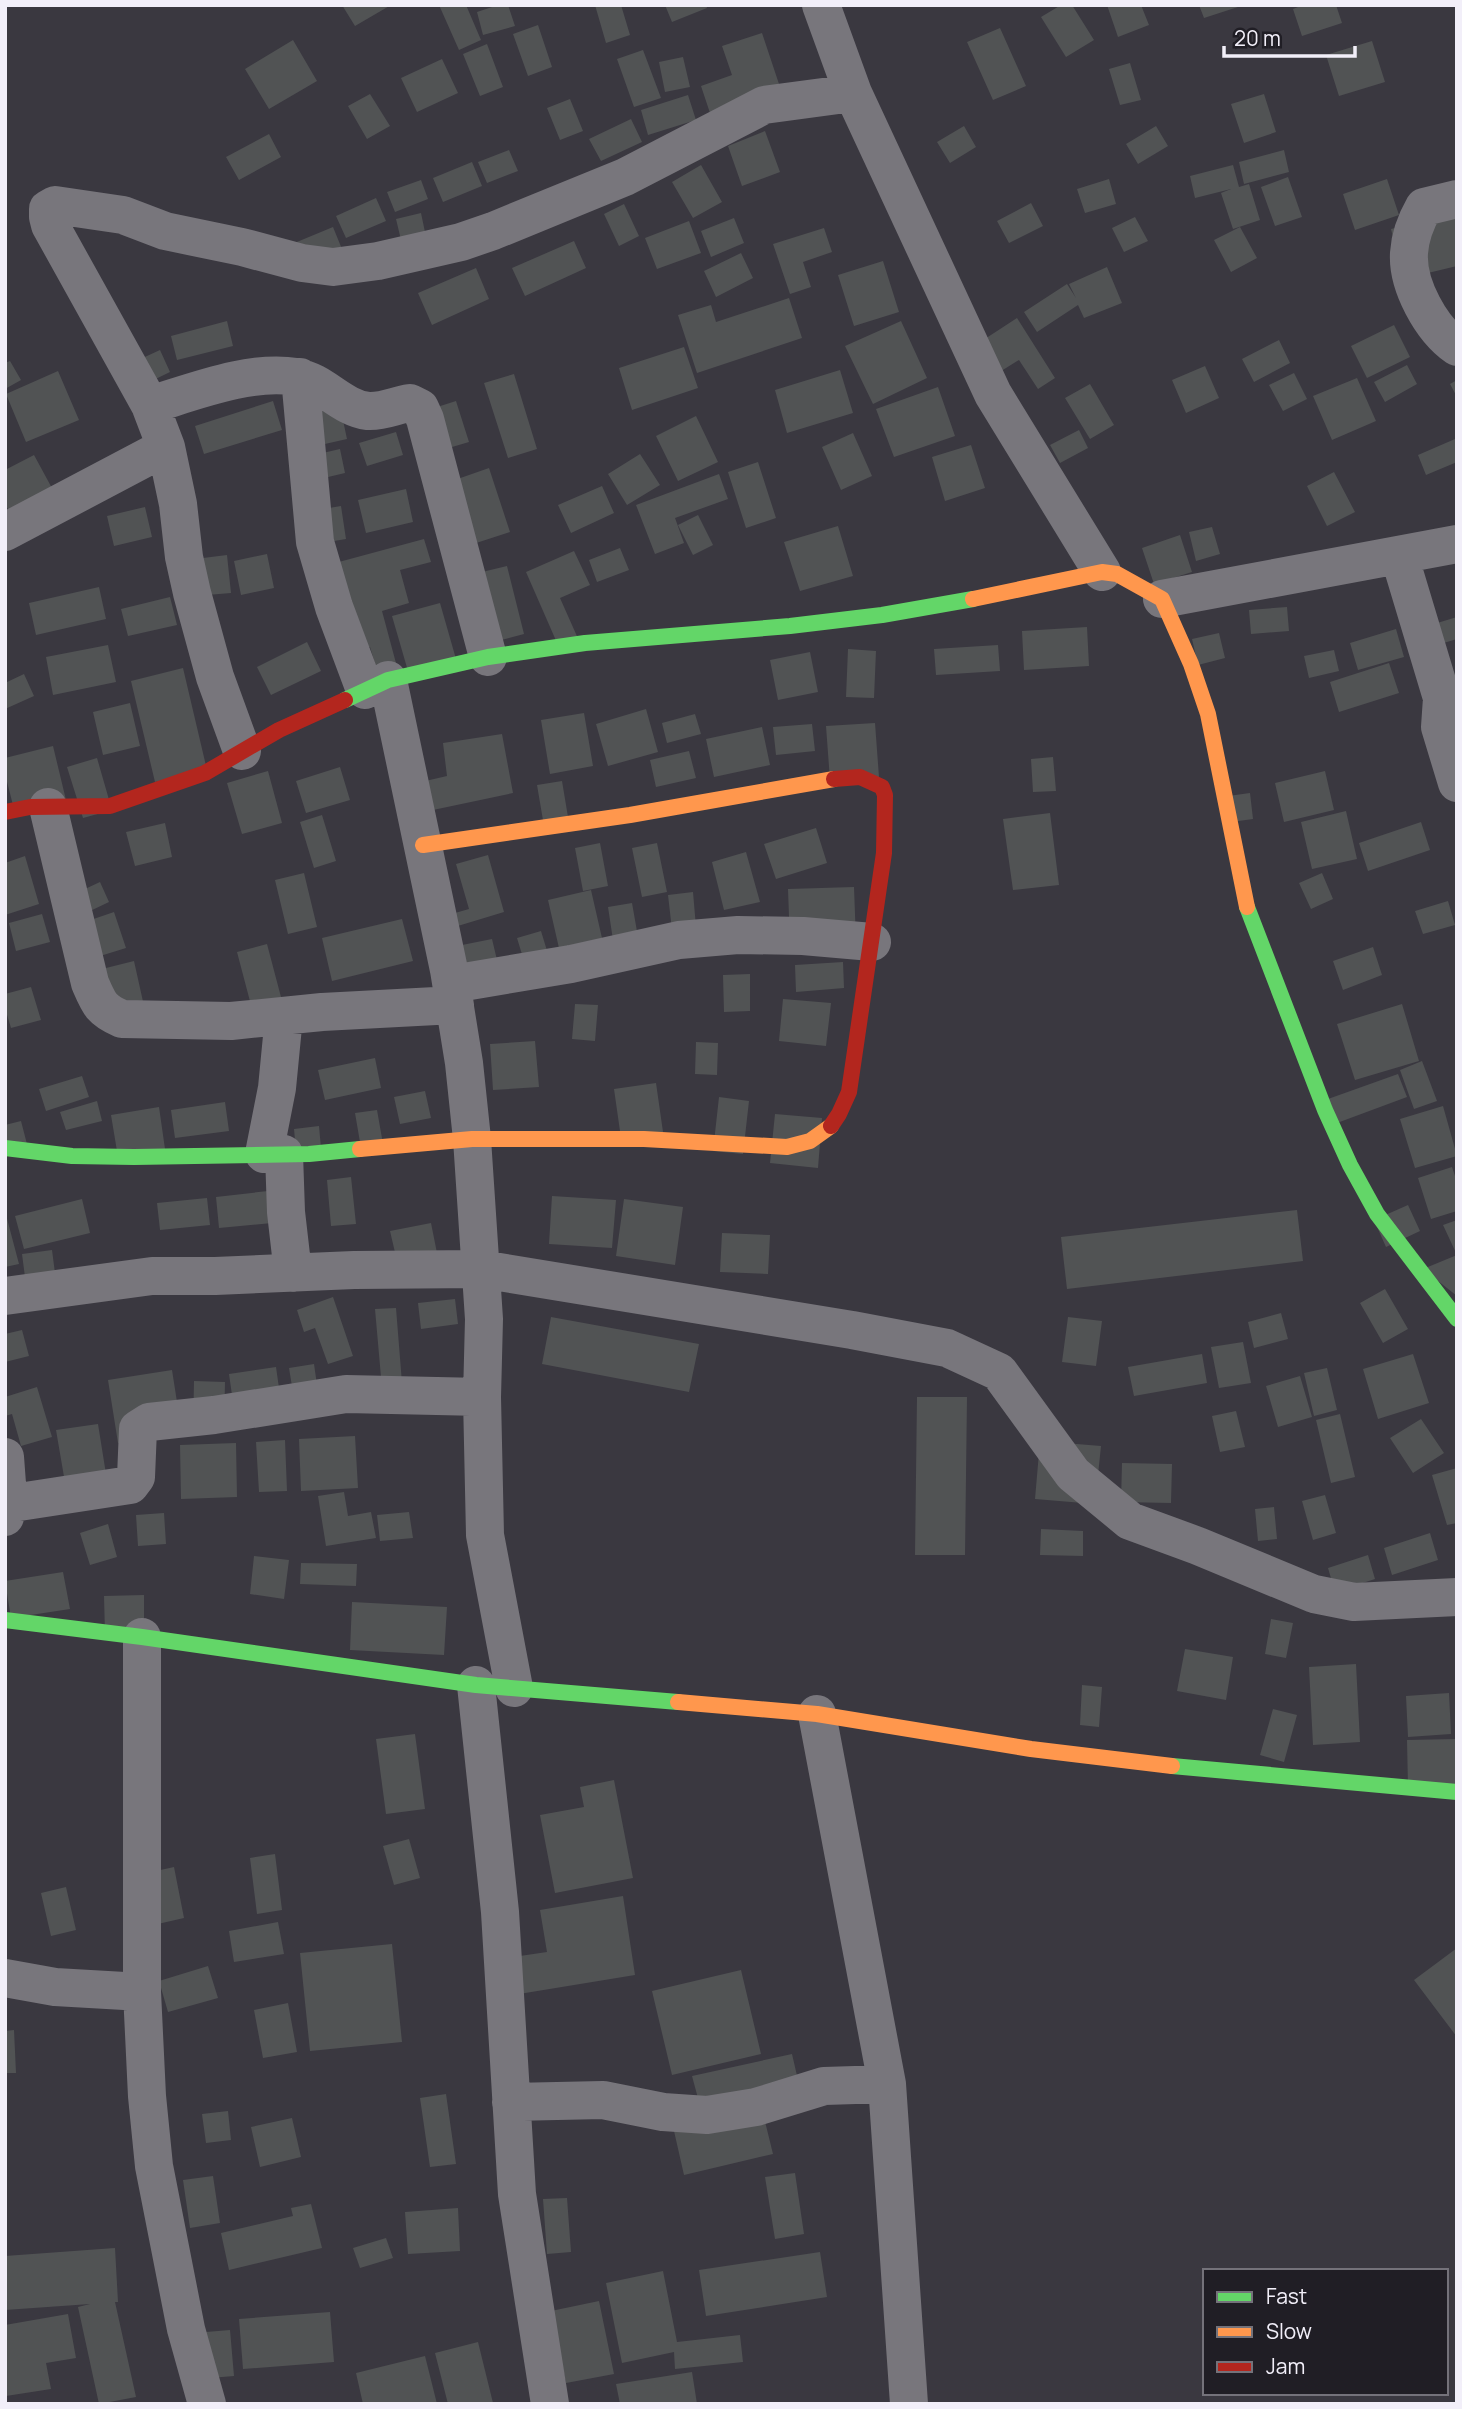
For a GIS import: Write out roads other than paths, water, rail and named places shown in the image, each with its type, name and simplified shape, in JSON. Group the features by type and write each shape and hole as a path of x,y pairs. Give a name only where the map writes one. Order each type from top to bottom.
{"street":[{"path":"821,5 853,93 993,394 1102,572"},
{"path":"242,751 215,677 192,593 166,447 150,405 50,225 47,210 51,206 123,215 165,231 253,249 302,263 333,267 377,261 461,242 517,221 625,177 764,105 853,93"},
{"path":"1457,199 1424,207 1415,224 1409,255 1416,290 1427,314 1443,337 1457,347"},
{"path":"150,405 258,376 283,375 312,382 353,407 363,410 381,411 410,403 420,408 488,657"},
{"path":"300,377 315,542 334,607 377,685 423,845 454,995 472,1139 484,1319 482,1397 485,1535 514,1688"},
{"path":"5,532 166,447"},
{"path":"1162,599 1457,544"},
{"path":"1399,555 1442,698 1440,727 1457,783"},
{"path":"5,811 110,806 205,773 279,730 377,685 488,657 585,643 790,626 881,615 1102,572 1117,574 1162,599 1191,664 1208,714 1248,913 1325,1110 1350,1165 1377,1214 1457,1319"},
{"path":"5,1148 72,1156 274,1154 321,1153 472,1139 644,1139 787,1147 807,1145 841,1115 849,1092 884,853 886,795 880,784 864,777 826,780 630,815 423,845"},
{"path":"48,807 90,983 100,1006 122,1019 231,1021 454,995 571,964 679,940 738,935 872,942"},
{"path":"284,1016 276,1088 274,1154 286,1212 293,1273"},
{"path":"5,1296 152,1276 481,1269 947,1348 999,1372 1073,1474 1130,1521 1314,1594 1354,1602 1457,1597"},
{"path":"6,1503 130,1485 136,1477 138,1429 149,1422 214,1415 346,1394 482,1397"},
{"path":"5,1457 5,1517"},
{"path":"5,1620 476,1685 817,1714 1031,1749 1205,1770 1457,1792"},
{"path":"142,1637 142,1992 147,2096 155,2166 186,2329 207,2404"},
{"path":"476,1685 499,1912 517,2194 550,2404"},
{"path":"817,1714 887,2084 909,2404"},
{"path":"5,1978 55,1987 142,1992"},
{"path":"511,2102 603,2100 663,2112 707,2115 756,2107 824,2086 887,2084"}]}
